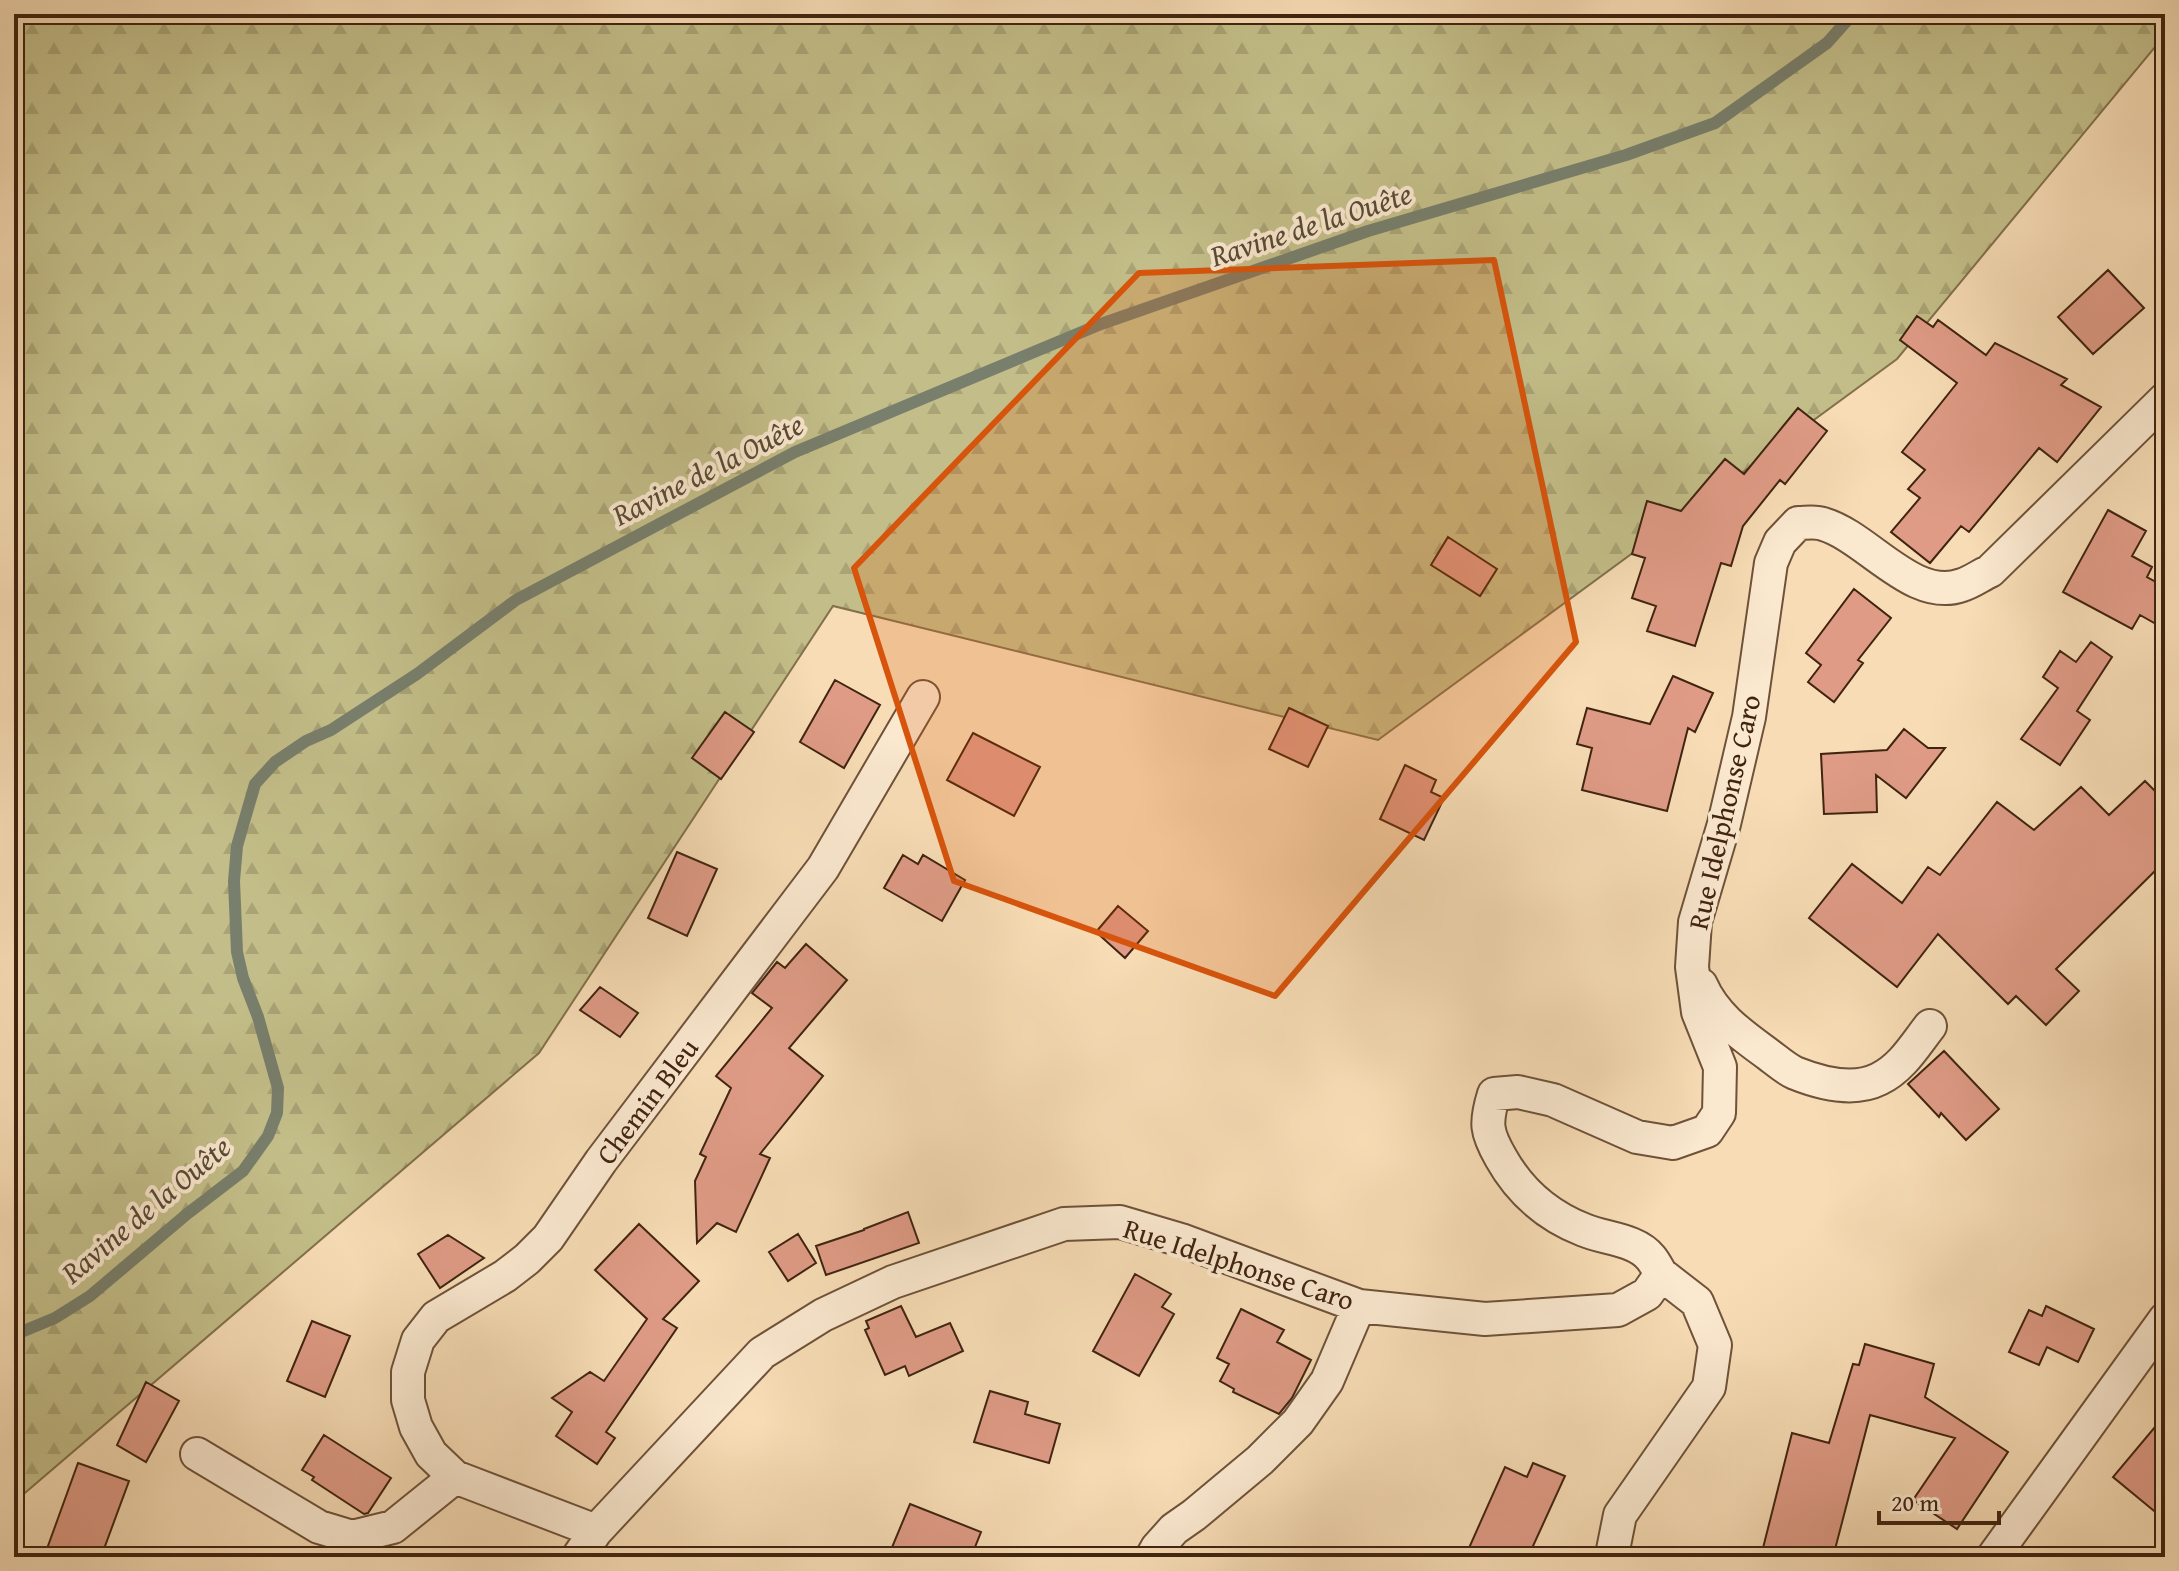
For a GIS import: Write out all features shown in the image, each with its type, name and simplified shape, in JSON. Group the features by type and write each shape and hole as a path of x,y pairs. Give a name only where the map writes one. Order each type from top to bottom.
{"street":[{"name":"Rue Idelphonse Caro","path":"587,1544 762,1353 823,1315 893,1282 1064,1224 1120,1222 1181,1240 1359,1306 1485,1319 1618,1310 1647,1294 1661,1274 1650,1257 1627,1243 1584,1230 1546,1211 1512,1178 1492,1142 1487,1117 1494,1094 1518,1092 1553,1100 1637,1137 1673,1143 1707,1131 1719,1113 1720,1067 1698,1012 1692,967 1695,922 1724,824 1749,717 1771,563 1780,542 1798,523 1820,522 1845,533 1917,583 1938,587 1960,586 1990,571 2165,399"},
{"name":"Chemin Bleu","path":"587,1544 455,1477 431,1454 416,1427 408,1400 408,1372 418,1340 436,1317 505,1276 548,1238 601,1161 823,868 923,697"},
{"path":"1692,967 1707,998 1729,1025 1792,1072 1832,1084 1858,1086 1880,1079 1903,1062 1930,1026"},
{"path":"1613,1557 1620,1515 1709,1387 1715,1345 1697,1302 1661,1274"},
{"path":"1152,1557 1174,1529 1260,1460 1298,1422 1327,1381 1359,1306"},
{"path":"1993,1557 2165,1319"},
{"path":"197,1454 319,1527 352,1537 393,1527 455,1477"}],"highlighted area":[{"path":"1494,260 1576,642 1275,996 954,881 854,568 1139,273"}],"green space":[{"path":"14,14 2165,14 2165,35 1897,359 1378,740 833,606 539,1053 19,1498 14,1495"}],"building":[{"path":"2108,270 2144,308 2093,354 2058,317"},
{"path":"1917,316 1933,327 1938,320 1986,355 1995,343 2067,379 2061,385 2101,407 2057,462 2039,448 1969,532 1961,526 1930,563 1891,532 1920,498 1908,489 1925,470 1902,452 1957,383 1900,340"},
{"path":"1798,408 1827,431 1785,484 1780,480 1743,526 1731,566 1721,563 1695,646 1647,631 1656,606 1632,598 1645,558 1632,554 1647,501 1681,511 1725,459 1744,474"},
{"path":"2108,510 2146,531 2132,556 2152,567 2147,577 2165,587 2165,629 2140,615 2132,629 2063,592"},
{"path":"1448,537 1497,569 1480,596 1431,565"},
{"path":"1854,589 1891,618 1858,660 1863,663 1834,702 1808,682 1821,665 1806,653"},
{"path":"2091,642 2112,657 2077,711 2090,720 2060,765 2021,739 2058,688 2043,677 2060,651 2076,662"},
{"path":"1673,676 1713,693 1695,732 1688,728 1667,811 1582,790 1592,748 1577,744 1587,708 1650,724"},
{"path":"835,680 880,705 844,768 800,742"},
{"path":"1289,708 1328,726 1308,767 1269,749"},
{"path":"725,712 754,732 721,779 692,758"},
{"path":"1904,729 1928,748 1945,748 1906,798 1876,775 1877,812 1824,814 1821,754 1887,750"},
{"path":"973,733 1040,767 1014,816 947,780"},
{"path":"1405,765 1436,780 1431,792 1444,798 1424,840 1380,819"},
{"path":"2145,781 2165,801 2165,861 2056,969 2079,991 2046,1025 2016,996 2008,1004 1938,934 1897,987 1809,918 1852,864 1902,903 1928,867 1940,875 1997,802 2034,830 2081,787 2109,815"},
{"path":"677,852 717,869 687,936 648,918"},
{"path":"903,855 918,864 923,855 965,880 942,921 884,888"},
{"path":"1118,906 1148,931 1125,958 1096,932"},
{"path":"806,944 847,980 789,1048 823,1076 760,1154 770,1158 736,1232 717,1223 697,1243 695,1181 706,1157 700,1154 731,1088 716,1076 772,1008 752,993 777,962 785,968"},
{"path":"600,987 638,1013 620,1037 580,1010"},
{"path":"1944,1051 1999,1109 1966,1140 1908,1084"},
{"path":"908,1212 919,1243 826,1275 816,1246"},
{"path":"639,1224 699,1281 663,1319 677,1328 606,1432 615,1438 597,1464 556,1436 572,1412 552,1398 590,1372 604,1381 647,1319 595,1270"},
{"path":"798,1234 816,1263 788,1281 769,1252"},
{"path":"448,1235 484,1258 440,1288 418,1254"},
{"path":"1135,1274 1171,1294 1162,1307 1174,1314 1139,1376 1093,1351"},
{"path":"901,1306 916,1337 950,1323 963,1351 909,1376 905,1366 885,1375 865,1330 869,1328 866,1321"},
{"path":"2046,1306 2094,1329 2078,1362 2047,1347 2039,1365 2009,1352 2029,1310 2042,1316"},
{"path":"1241,1309 1284,1330 1277,1342 1311,1360 1292,1398 1279,1414 1233,1392 1234,1389 1220,1381 1229,1364 1217,1358"},
{"path":"312,1321 350,1336 325,1397 287,1381"},
{"path":"1865,1344 1934,1364 1925,1397 2008,1452 1957,1529 1913,1500 1955,1438 1870,1415 1833,1557 1784,1557 1762,1552 1792,1433 1829,1443 1853,1364 1859,1365"},
{"path":"146,1382 179,1401 146,1462 117,1445"},
{"path":"990,1391 1028,1402 1025,1414 1060,1424 1049,1463 974,1442"},
{"path":"2165,1415 2165,1520 2113,1477"},
{"path":"324,1435 391,1478 368,1513 364,1514 302,1470"},
{"path":"78,1463 129,1481 101,1557 44,1557"},
{"path":"1533,1463 1565,1476 1528,1557 1465,1557 1505,1467 1527,1477"},
{"path":"910,1504 981,1532 971,1557 888,1557"}],"waterway":[{"name":"Ravine de la Ouête","path":"14,1335 55,1318 90,1296 243,1171 268,1136 277,1113 278,1088 237,952 234,881 237,846 255,784 275,762 417,674 516,600 795,452 1101,324 1368,231 1626,155 1715,123 1827,43 1853,14"}]}
